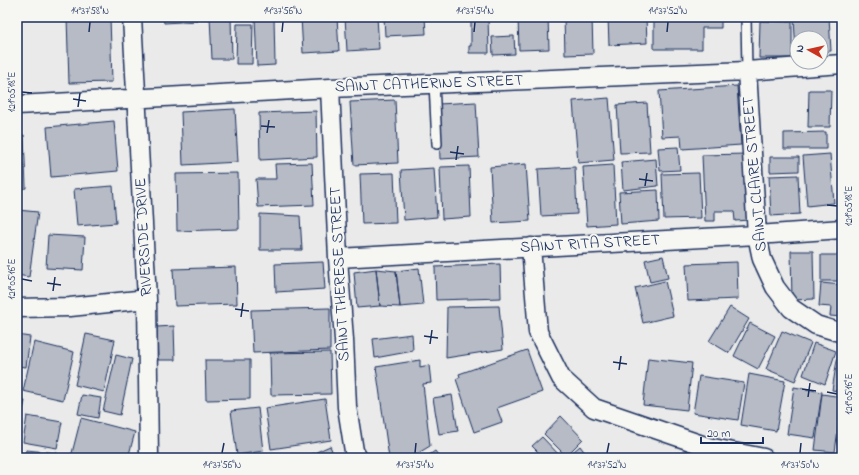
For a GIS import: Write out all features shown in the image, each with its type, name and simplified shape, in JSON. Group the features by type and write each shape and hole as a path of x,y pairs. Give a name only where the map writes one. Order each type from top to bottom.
{"street":[{"name":"RIVERSIDE DRIVE","path":"132,17 147,298 149,458"},
{"name":"SAINT CATHERINE STREET","path":"17,105 330,88 747,71 842,64"},
{"name":"SAINT CLAIRE STREET","path":"747,71 757,235 762,259 775,287 791,308 816,325 842,333"},
{"name":"SAINT THERESE STREET","path":"330,88 347,407 354,451 358,458"},
{"name":"SAINT RITA STREET","path":"338,258 842,229"},
{"path":"531,247 538,332 561,378 594,408 708,446 764,458"},
{"path":"17,308 70,307 147,298"}],"lane":[{"path":"746,17 747,71"},
{"path":"434,84 437,144"}],"building":[{"path":"67,17 110,17 112,82 69,83"},
{"path":"163,17 198,17 198,21 164,23"},
{"path":"210,17 231,17 232,59 212,59"},
{"path":"235,17 249,17 249,19 235,19"},
{"path":"255,17 274,17 275,65 257,66"},
{"path":"301,17 337,17 339,51 303,53"},
{"path":"345,17 377,17 379,49 347,51"},
{"path":"384,17 425,17 426,34 385,36"},
{"path":"471,17 488,17 489,53 469,53 469,46 471,46"},
{"path":"518,17 548,17 549,49 519,50"},
{"path":"564,17 592,17 593,54 565,55"},
{"path":"608,17 646,17 647,43 609,45"},
{"path":"654,17 721,17 721,28 702,28 702,49 654,49"},
{"path":"829,17 831,51 829,51 829,30 795,30 794,19"},
{"path":"840,17 842,17 842,39 840,39"},
{"path":"760,21 792,22 792,30 789,30 789,58 759,58"},
{"path":"237,24 253,24 252,64 236,64"},
{"path":"514,36 515,54 493,55 492,37"},
{"path":"737,86 741,145 682,149 681,136 662,137 659,91"},
{"path":"809,90 831,90 830,127 808,127"},
{"path":"609,98 614,160 578,163 573,101"},
{"path":"395,100 398,163 354,165 350,102"},
{"path":"476,102 479,157 440,159 438,104"},
{"path":"647,103 650,152 620,153 617,105"},
{"path":"235,109 238,162 183,165 181,112"},
{"path":"316,111 317,157 260,160 259,113"},
{"path":"114,121 118,171 51,177 47,127"},
{"path":"826,132 826,149 784,149 784,133"},
{"path":"24,135 26,188 17,189 17,136"},
{"path":"678,147 680,170 660,171 658,148"},
{"path":"746,154 749,220 735,221 734,211 715,211 715,221 705,221 702,155"},
{"path":"830,154 834,203 807,206 803,156"},
{"path":"770,157 799,157 799,171 770,172"},
{"path":"656,159 658,186 623,190 621,162"},
{"path":"312,163 314,205 258,207 256,179 276,179 275,164"},
{"path":"526,164 530,221 493,223 490,167"},
{"path":"613,165 616,224 587,226 583,167"},
{"path":"469,166 471,217 442,219 440,167"},
{"path":"575,167 577,214 541,216 538,169"},
{"path":"434,168 437,217 404,220 401,170"},
{"path":"238,173 239,229 177,231 176,174"},
{"path":"394,173 396,223 362,224 360,174"},
{"path":"699,173 701,218 664,219 662,174"},
{"path":"798,175 800,214 771,216 769,176"},
{"path":"113,186 116,223 77,226 74,189"},
{"path":"658,190 659,221 621,224 619,192"},
{"path":"17,210 38,212 29,277 17,275"},
{"path":"260,214 300,216 302,250 260,250"},
{"path":"48,235 85,237 83,270 46,268"},
{"path":"791,251 813,251 814,299 792,300"},
{"path":"821,255 842,255 842,281 821,281"},
{"path":"663,256 668,278 650,282 645,260"},
{"path":"323,262 325,289 276,292 275,264"},
{"path":"737,262 738,299 688,301 686,264"},
{"path":"500,264 501,298 436,300 435,267"},
{"path":"236,267 237,304 175,306 173,269"},
{"path":"419,268 423,305 400,307 396,271"},
{"path":"376,269 380,306 357,308 354,272"},
{"path":"376,269 396,271 400,307 380,306"},
{"path":"665,281 673,316 643,323 635,288"},
{"path":"821,283 842,285 842,317 830,316 831,307 819,306"},
{"path":"499,306 503,349 446,358 447,307"},
{"path":"730,307 749,319 729,353 709,341"},
{"path":"330,308 330,350 253,353 251,310"},
{"path":"750,323 775,336 758,369 734,356"},
{"path":"174,326 175,360 158,360 157,327"},
{"path":"782,331 811,343 795,381 766,369"},
{"path":"86,334 115,340 104,392 75,385"},
{"path":"412,334 413,351 375,358 373,339"},
{"path":"17,335 30,337 26,367 17,366"},
{"path":"34,342 74,352 63,400 23,391"},
{"path":"814,343 836,351 825,384 803,375"},
{"path":"527,350 542,392 497,408 502,422 474,432 456,379 460,377 459,374"},
{"path":"330,352 331,394 271,395 270,353"},
{"path":"838,354 842,355 842,392 832,390"},
{"path":"116,355 132,359 120,415 103,411"},
{"path":"648,358 692,363 687,410 643,405"},
{"path":"205,360 250,360 250,399 206,400"},
{"path":"420,360 420,367 429,365 431,383 423,384 430,446 410,458 389,458 376,367"},
{"path":"749,374 785,381 776,431 741,425"},
{"path":"699,376 744,383 738,420 693,413"},
{"path":"794,387 822,392 815,438 787,434"},
{"path":"822,394 842,397 835,452 815,450"},
{"path":"82,395 101,398 98,418 78,414"},
{"path":"452,395 458,431 439,434 433,398"},
{"path":"325,399 331,440 271,449 265,408"},
{"path":"17,400 25,401 17,438"},
{"path":"258,408 263,451 237,455 231,411"},
{"path":"27,416 62,422 57,448 23,442"},
{"path":"561,416 583,439 566,456 544,434"},
{"path":"81,418 135,432 128,458 71,457"},
{"path":"842,428 842,454 838,453"},
{"path":"542,437 562,458 544,458 532,446"},
{"path":"330,446 335,458 303,458"},
{"path":"580,446 589,458 566,458"},
{"path":"26,450 57,453 57,458 25,458"},
{"path":"435,451 440,458 425,458"},
{"path":"534,454 538,458 530,458"}]}
